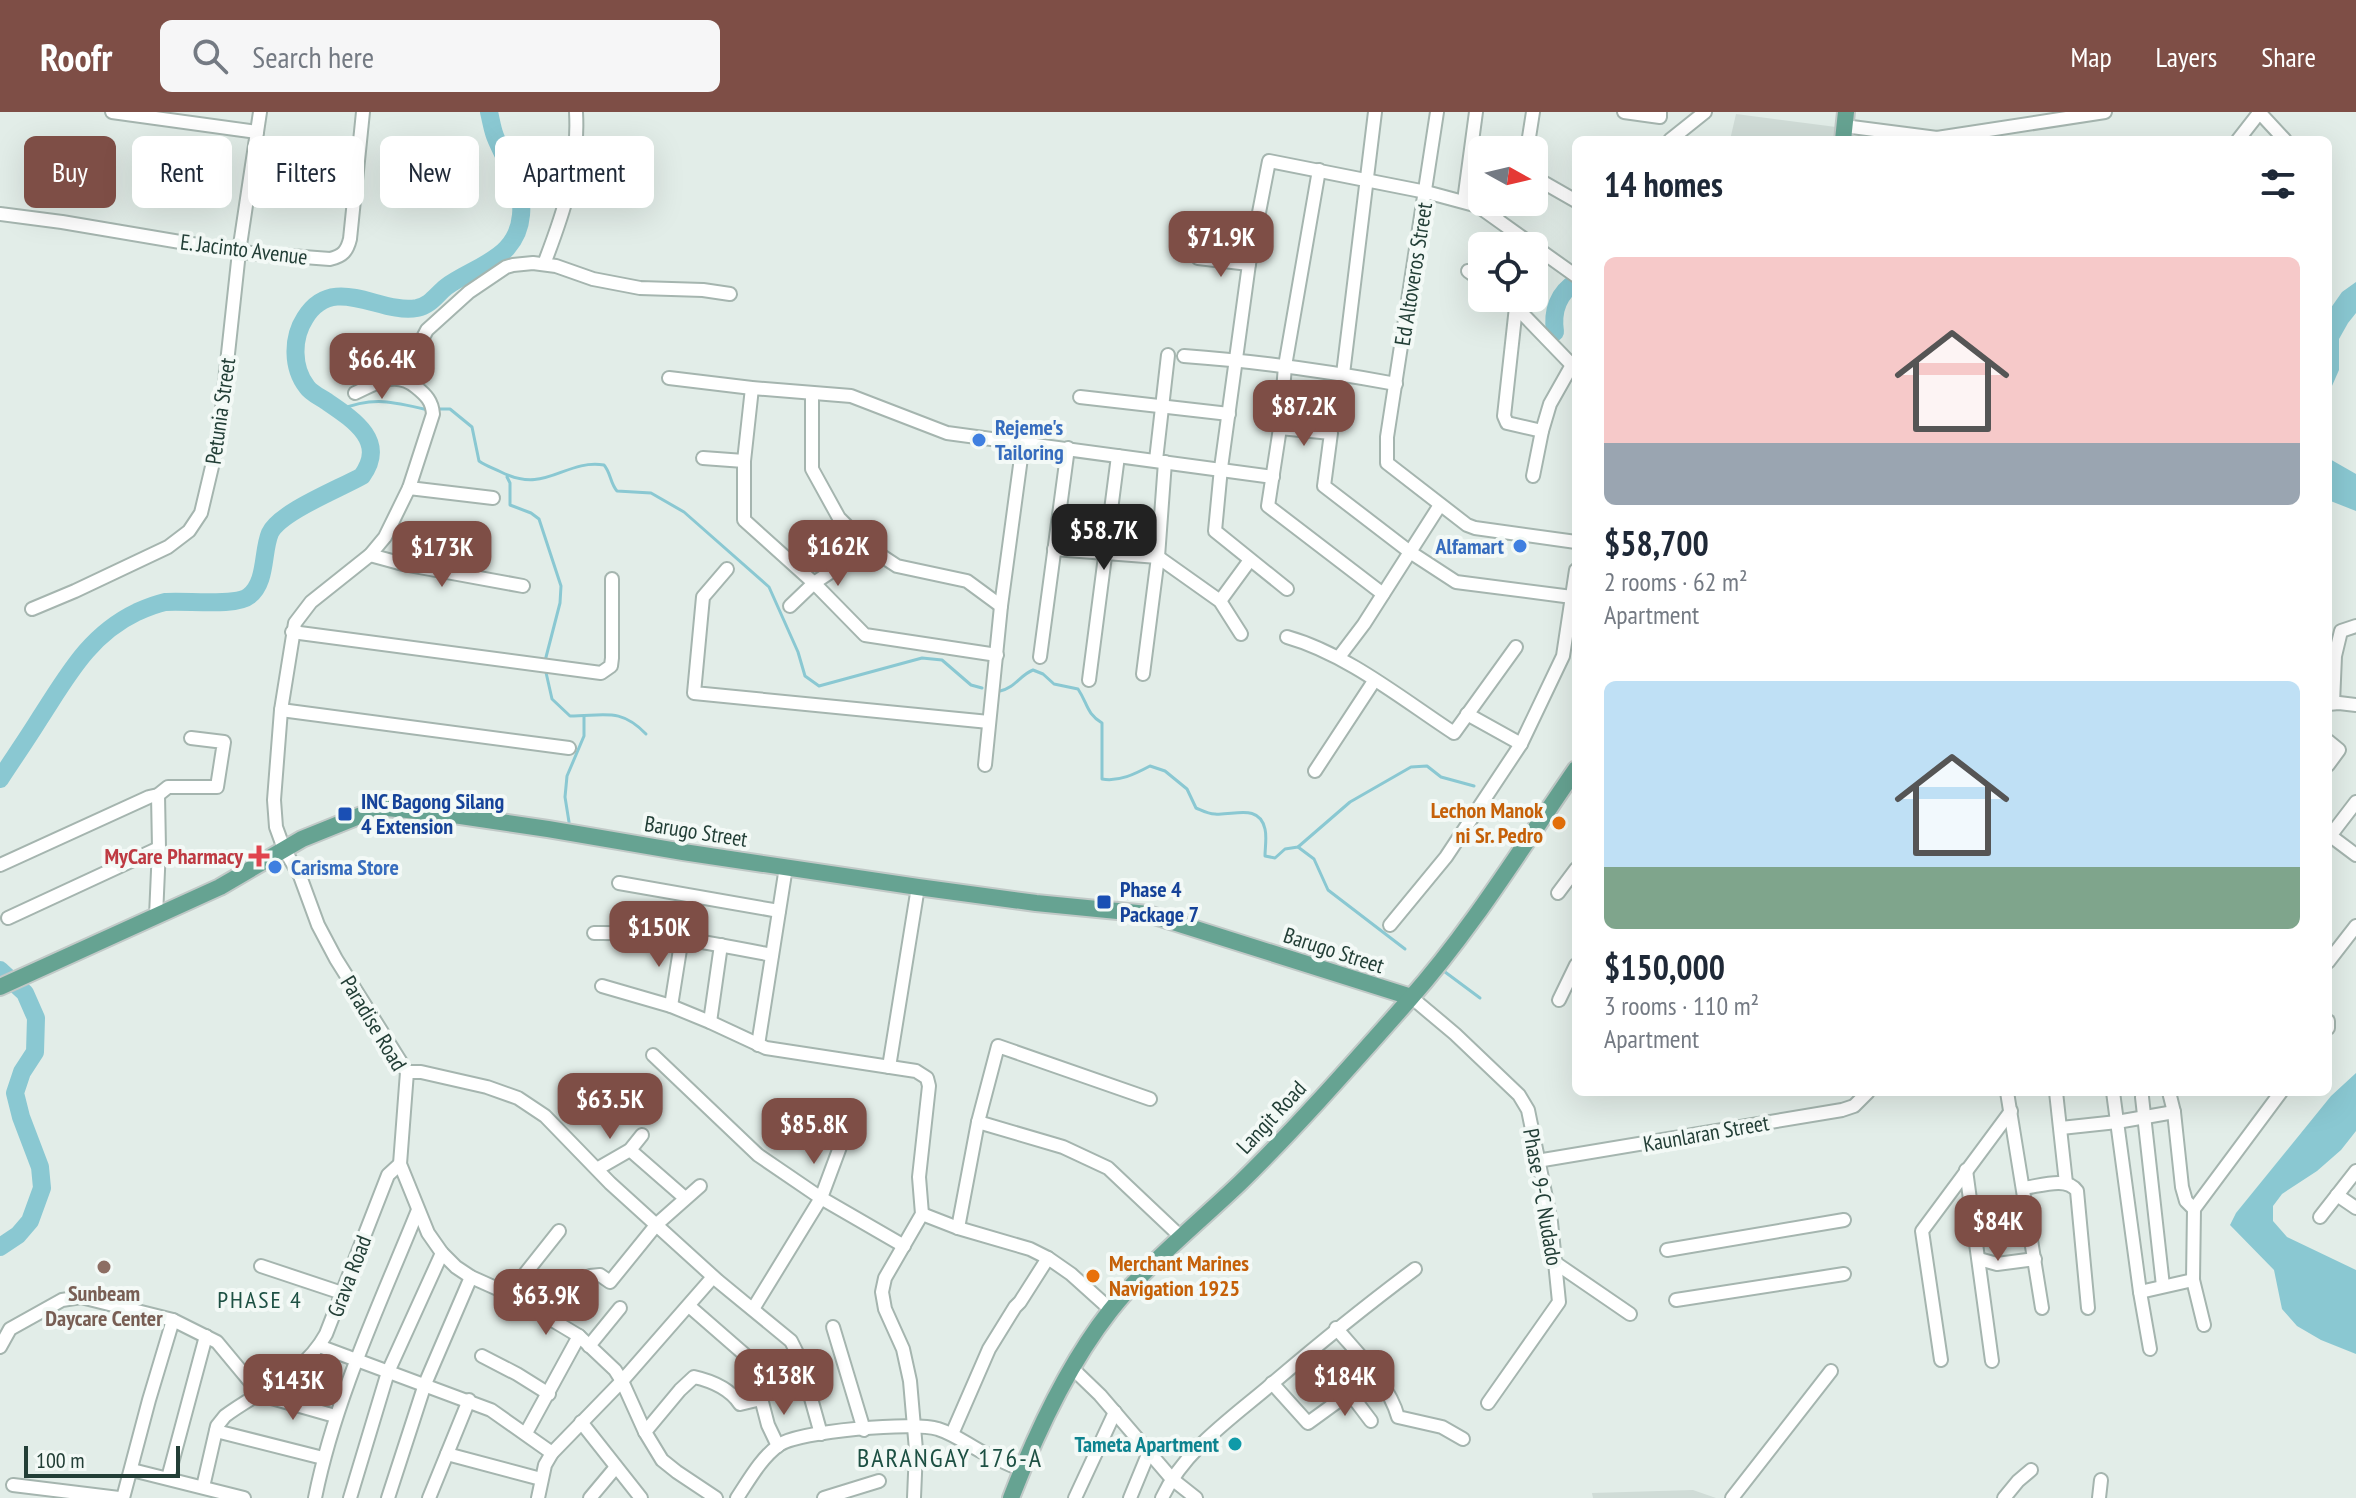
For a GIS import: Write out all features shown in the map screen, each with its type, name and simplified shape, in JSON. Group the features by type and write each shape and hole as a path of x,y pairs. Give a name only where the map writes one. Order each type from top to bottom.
{"main road":[{"name":"Langit Road","path":"1011,1498 1072,1368 1111,1310 1148,1269 1241,1182 1411,997 1452,948 1572,775"},
{"name":"Barugo Street","path":"0,987 220,887 284,849 334,825 387,808 575,833 918,887 1148,914 1411,997"}],"street":[{"path":"112,112 257,132"},
{"name":"Petunia Street","path":"32,609 168,547 189,531 201,513 219,437 239,252 260,112"},
{"name":"E. Jacinto Avenue","path":"0,214 239,252 330,259 341,257 350,239 363,112"},
{"path":"544,264 571,187 576,112"},
{"path":"1343,374 1375,112"},
{"name":"Ed Altoveros Street","path":"1437,112 1387,437 1387,463 1467,525 1572,541"},
{"path":"1464,201 1476,112"},
{"path":"1529,136 1533,112"},
{"path":"1624,112 1660,117 1660,112"},
{"path":"1675,136 1705,112"},
{"path":"1950,136 2105,112"},
{"path":"2241,136 2259,112 2281,136"},
{"path":"1844,126 1922,136"},
{"path":"1287,589 1215,531 1249,264 1269,161 1426,192 1478,206 1572,273"},
{"path":"1319,170 1285,366 1280,428 1268,506 1383,594"},
{"path":"1548,185 1572,199"},
{"path":"1198,258 1249,264"},
{"path":"409,381 419,342 427,330 452,305 506,267 524,263 544,264 602,281 640,288 730,294"},
{"path":"1515,312 1504,416 1507,423 1542,431"},
{"path":"1521,312 1572,361"},
{"path":"1143,674 1158,557 1161,405 1168,355"},
{"path":"1184,356 1285,366 1396,384"},
{"path":"1533,476 1550,404 1572,366"},
{"path":"355,393 395,377 409,381 428,397 433,410 409,488 391,527 370,555 311,602 301,613 292,632 601,673 611,666 612,579"},
{"path":"669,378 851,396 947,433 1273,477"},
{"path":"752,388 744,461 744,520 814,583 865,635 997,655"},
{"path":"812,393 812,469 839,518 868,547 897,566 967,581 1001,606"},
{"path":"1080,397 1229,414"},
{"path":"1280,428 1331,433 1324,486 1410,552 1456,582 1572,597 1563,656 1521,744 1446,857 1390,925"},
{"path":"985,765 1001,606 1023,443"},
{"path":"1040,657 1068,448"},
{"path":"1089,680 1118,456"},
{"path":"703,458 744,461"},
{"path":"409,488 493,498"},
{"path":"1339,657 1440,505"},
{"path":"790,606 814,583 868,547"},
{"path":"1054,549 1158,557 1220,601 1241,634"},
{"path":"370,555 523,586"},
{"path":"1220,601 1250,560"},
{"path":"727,569 703,597 694,693 989,722"},
{"path":"2332,684 2341,631 2356,626"},
{"name":"Paradise Road","path":"292,632 281,710 274,800 276,827 336,959 407,1072 400,1164 428,1233 456,1267 579,1336 615,1370 662,1460 696,1492 716,1498"},
{"path":"1287,637 1339,657 1454,733 1516,647"},
{"path":"1315,771 1374,681"},
{"path":"2332,703 2356,705"},
{"path":"281,710 569,748"},
{"path":"1467,714 1521,744"},
{"path":"0,865 158,795 168,787 218,787 224,744 216,740 191,738"},
{"path":"2332,744 2339,750 2332,760"},
{"path":"156,916 158,795"},
{"path":"2332,831 2356,802"},
{"path":"2332,837 2356,855"},
{"path":"8,918 159,848"},
{"path":"758,1045 786,867"},
{"path":"1558,893 1572,874"},
{"path":"619,883 779,911"},
{"path":"889,1067 918,887"},
{"path":"2332,957 2356,926"},
{"path":"594,933 635,932 682,937 772,955"},
{"path":"671,1006 682,937"},
{"path":"710,1022 721,945"},
{"path":"1559,1000 1572,973"},
{"path":"602,986 671,1006 766,1048 921,1073 928,1082 919,1177 922,1214 885,1278 881,1298 903,1349 910,1381 916,1450 914,1498"},
{"name":"Phase 9-C Nudado","path":"1411,997 1519,1095 1528,1110 1551,1222 1559,1302 1488,1403"},
{"path":"958,1228 978,1122 998,1046 1150,1099"},
{"path":"653,1055 758,1155 821,1198 904,1246"},
{"path":"407,1072 487,1087 518,1098 545,1116 610,1183 713,1277 791,1341 821,1434"},
{"name":"Kaunlaran Street","path":"1537,1161 1842,1110 1854,1106 1864,1096"},
{"path":"2008,1096 2042,1308"},
{"path":"2057,1096 2066,1183"},
{"path":"2114,1096 2150,1349"},
{"path":"2170,1096 2182,1187 2186,1201 2194,1209"},
{"path":"2204,1325 2193,1280 2194,1209 2278,1096"},
{"path":"2142,1097 2163,1286"},
{"path":"1941,1360 1922,1231 2011,1111"},
{"path":"2061,1128 2174,1112"},
{"path":"978,1122 1063,1147 1108,1168 1181,1237"},
{"path":"597,1169 630,1150 642,1135"},
{"path":"753,1309 821,1198 840,1147"},
{"path":"630,1150 685,1198"},
{"name":"Grava Road","path":"216,1431 225,1416 288,1378 319,1346 388,1175 400,1164"},
{"path":"1966,1170 1992,1361"},
{"path":"2320,1217 2356,1171"},
{"path":"2024,1188 2066,1183 2077,1191 2088,1308"},
{"path":"556,1321 590,1276 600,1275 610,1282 657,1224 700,1186"},
{"path":"2337,1195 2356,1208"},
{"path":"315,1498 335,1416 418,1210"},
{"path":"922,1214 1030,1249 1048,1258 1111,1310"},
{"path":"1667,1250 1844,1220"},
{"path":"509,1294 559,1231"},
{"path":"350,1498 388,1372 442,1253"},
{"path":"952,1434 989,1349 1048,1258"},
{"path":"1979,1259 1997,1264 2035,1259"},
{"path":"1557,1264 1630,1314"},
{"path":"261,1266 342,1293"},
{"path":"1162,1498 1172,1479 1193,1453 1336,1328 1415,1269"},
{"path":"1676,1300 1844,1274"},
{"path":"388,1498 425,1384 471,1277"},
{"path":"538,1498 545,1465 552,1453 622,1381 713,1277"},
{"path":"2140,1292 2193,1280"},
{"path":"0,1347 10,1329 62,1300 81,1297 170,1320 206,1336 220,1346 261,1395 335,1416"},
{"path":"689,1306 751,1360 768,1425 778,1446"},
{"path":"589,1346 620,1308"},
{"path":"13,1485 121,1498 132,1470 170,1320"},
{"path":"833,1327 864,1430"},
{"path":"1336,1328 1372,1370 1394,1402 1398,1417 1442,1427 1463,1439"},
{"path":"168,1478 206,1336"},
{"path":"526,1433 579,1336"},
{"path":"319,1346 491,1410 552,1453"},
{"path":"482,1356 549,1394"},
{"path":"1072,1368 1115,1412 1172,1479 1196,1498"},
{"path":"1732,1498 1831,1371"},
{"path":"1272,1383 1308,1423 1373,1374"},
{"path":"645,1432 694,1377 710,1381 735,1396 740,1404 761,1399"},
{"path":"1349,1392 1371,1421"},
{"path":"429,1498 469,1400"},
{"path":"1075,1498 1115,1412"},
{"path":"581,1422 641,1498"},
{"path":"737,1498 767,1456 778,1446 800,1436 915,1425 934,1427 1022,1470"},
{"path":"203,1487 216,1431 323,1458"},
{"path":"1130,1498 1149,1452"},
{"path":"447,1454 541,1479"},
{"path":"590,1498 616,1467"},
{"path":"132,1470 244,1498"},
{"path":"2004,1498 2031,1470"},
{"path":"2099,1498 2101,1480"},
{"path":"824,1498 879,1481"}],"shaded area":[{"path":"1736,114 1836,127 1835,136 1731,136"},
{"path":"1693,1490 1716,1498 1593,1498 1592,1493"}],"water":[{"path":"2356,282 2356,313 2339,339 2339,370 2332,386 2332,306 2342,292"},
{"path":"2332,460 2356,474 2356,511 2332,502"},
{"path":"2356,1073 2356,1131 2341,1150 2317,1171 2282,1194 2273,1206 2273,1221 2287,1237 2356,1270 2356,1354 2297,1326 2282,1309 2274,1270 2230,1225 2236,1213 2332,1095"}],"waterway":[{"path":"0,779 70,672 106,632 137,612 162,603 222,602 249,596 259,583 270,533 276,525 297,509 362,476 369,464 369,442 356,424 313,393 302,379 296,362 296,344 301,326 316,305 329,298 358,298 403,309 422,307 446,287 507,248 518,228 520,194 495,136 489,112"},
{"path":"1555,332 1554,317 1558,303 1572,286"},
{"path":"340,410 373,402 428,410"},
{"path":"435,409 450,409 472,427 479,461 501,472 530,480 577,467 604,465 617,491 651,493 684,512 769,587 798,652 805,676 819,686 922,658 942,660 971,685 982,688"},
{"path":"507,477 510,505 539,519 561,586 560,603 545,661"},
{"path":"545,668 552,699 570,716 619,716 637,725 646,734"},
{"path":"1000,691 1033,670 1054,684 1078,689 1090,712 1102,723 1102,779 1121,778 1150,766 1165,771 1187,789 1196,808 1212,814 1244,812 1257,816 1265,829 1265,856 1275,858 1285,849 1298,847 1350,802 1411,767 1427,766 1441,777 1474,786"},
{"path":"569,822 565,797 567,776 584,736 584,716"},
{"path":"1298,847 1314,859 1328,890 1405,949"},
{"path":"1441,969 1480,998"},
{"path":"0,970 25,993 36,1018 35,1052 22,1072 15,1093 40,1167 42,1188 30,1221 18,1235 0,1247"}],"place":[{"name":"Rejeme's Tailoring","path":"979,440"},
{"name":"Alfamart","path":"1520,546"},
{"name":"INC Bagong Silang 4 Extension","path":"345,814"},
{"name":"Lechon Manok ni Sr. Pedro","path":"1559,823"},
{"name":"MyCare Pharmacy","path":"259,856"},
{"name":"Carisma Store","path":"275,867"},
{"name":"Phase 4 Package 7","path":"1104,902"},
{"name":"Sunbeam Daycare Center","path":"104,1267"},
{"name":"Merchant Marines Navigation 1925","path":"1093,1276"},
{"name":"Tameta Apartment","path":"1235,1444"}],"district":[{"name":"PHASE 4","path":"260,1300"},
{"name":"BARANGAY 176-A","path":"950,1458"}]}
